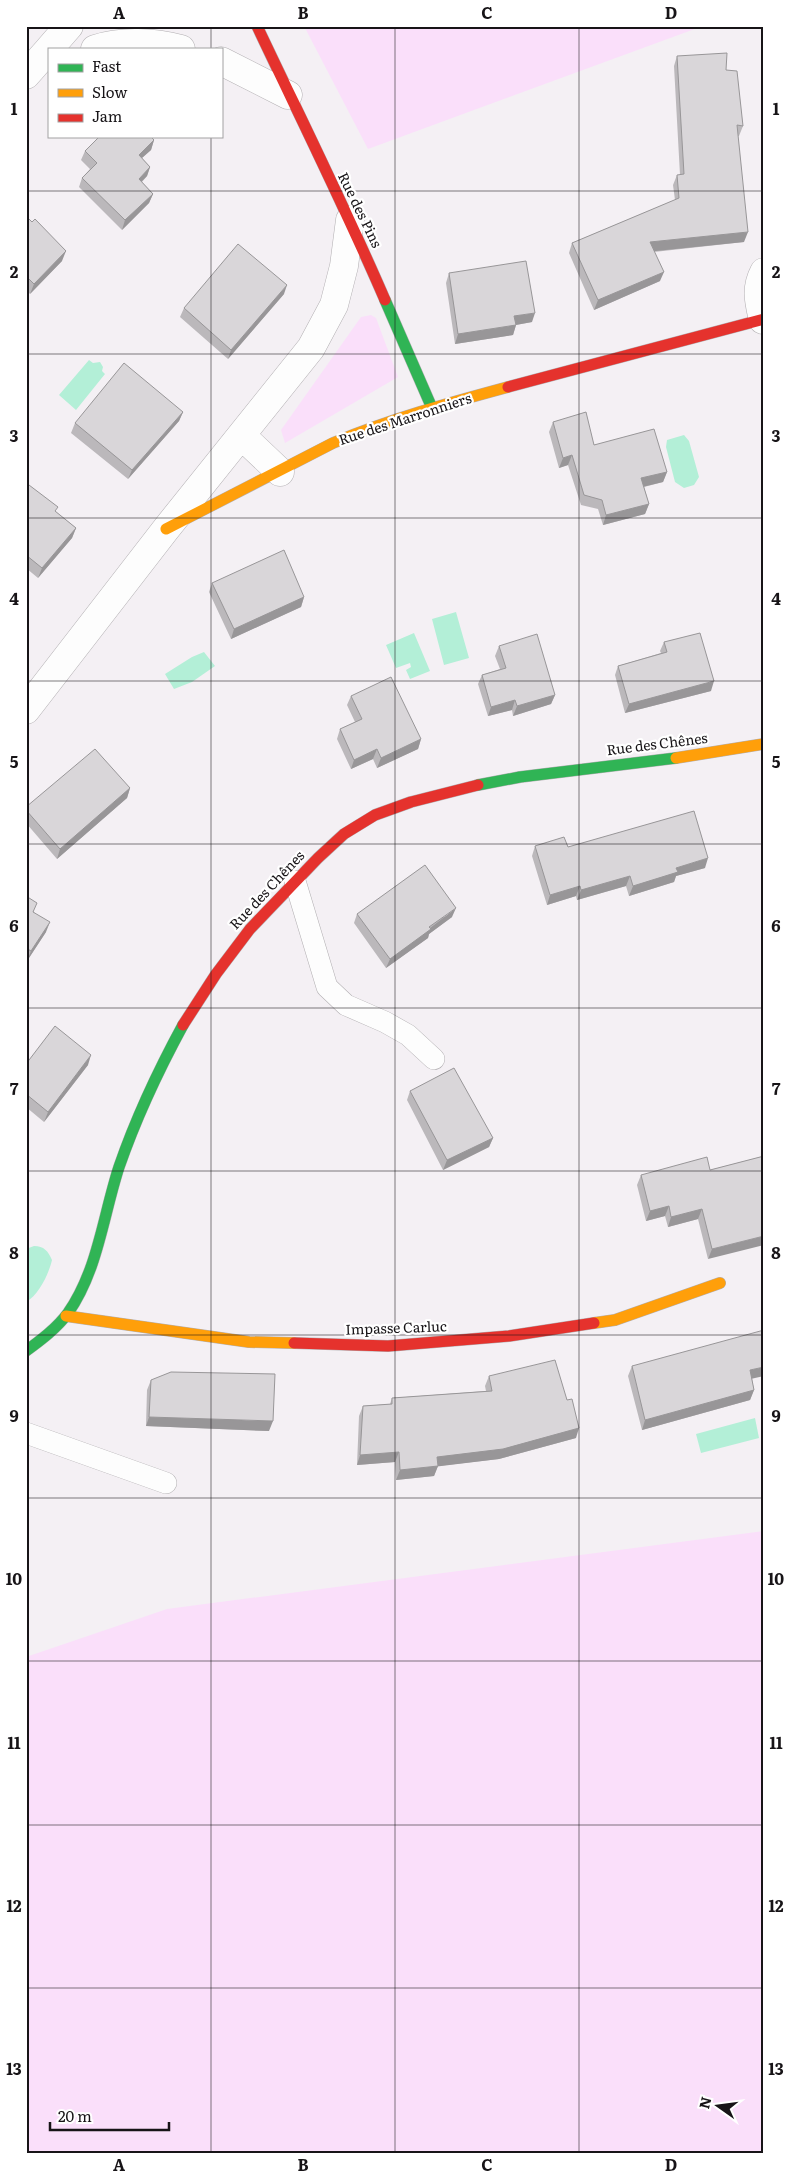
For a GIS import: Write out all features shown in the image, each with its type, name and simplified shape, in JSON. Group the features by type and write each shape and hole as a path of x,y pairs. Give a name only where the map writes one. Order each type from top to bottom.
{"street":[{"path":"50,48 68,26"},
{"name":"Rue des Pins","path":"257,26 288,95 350,220 432,408"},
{"path":"98,48 138,43 174,48"},
{"path":"26,75 48,50"},
{"path":"222,62 288,95"},
{"path":"26,80 48,69"},
{"path":"166,529 311,348 326,322 338,293 350,220"},
{"path":"763,320 757,295 758,283 764,272"},
{"name":"Rue des Marronniers","path":"26,710 166,529 347,436 432,408 763,320"},
{"path":"242,436 280,472"},
{"name":"Rue des Chênes","path":"26,1351 54,1330 75,1304 95,1259 114,1185 138,1115 172,1046 234,948 278,897 331,845 371,816 416,800 472,784 523,775 670,759 764,744"},
{"name":"Impasse Carluc","path":"66,1316 249,1342 388,1346 509,1336 615,1320 720,1283"}],"lane":[{"path":"295,881 327,987 346,1005 385,1022 408,1035 434,1059"},
{"path":"26,1433 166,1483"}],"shaded area":[{"path":"304,26 703,26 368,149"},
{"path":"371,315 376,318 398,377 285,443 281,430 361,317"},
{"path":"89,360 93,363 100,362 103,367 102,371 105,374 76,410 59,395"},
{"path":"684,435 689,441 699,477 694,485 684,488 675,482 666,447 667,440"},
{"path":"456,612 469,658 444,665 432,619"},
{"path":"414,633 430,671 410,679 406,670 411,667 410,663 396,668 386,645"},
{"path":"204,652 215,666 192,682 174,689 165,674 192,657"},
{"path":"34,1246 45,1250 52,1260 43,1283 31,1299 26,1302 26,1249"},
{"path":"755,1418 759,1438 701,1453 696,1434"},
{"path":"764,1531 764,2153 26,2153 26,1657 167,1609"}],"building":[{"path":"727,53 726,70 737,71 743,126 737,125 748,232 650,242 664,272 598,300 572,243 679,198 677,175 684,174 677,56"},
{"path":"98,138 152,138 154,140 139,155 150,167 139,179 153,194 125,220 82,178 97,163 85,151"},
{"path":"26,216 32,222 35,219 66,251 34,284 26,276"},
{"path":"238,244 287,285 231,350 184,308"},
{"path":"526,261 535,313 514,316 516,325 458,334 449,273"},
{"path":"124,363 183,412 132,470 75,423"},
{"path":"586,412 594,445 654,429 667,472 641,478 649,504 606,515 602,500 584,495 572,455 563,458 553,422"},
{"path":"29,485 58,507 55,511 76,528 42,568 26,555 26,488"},
{"path":"284,550 304,597 234,629 212,583"},
{"path":"700,633 714,681 629,704 618,666 667,652 664,642"},
{"path":"537,634 555,695 517,706 515,700 491,707 482,675 506,668 499,646"},
{"path":"391,677 421,739 381,758 377,749 354,760 340,729 362,719 351,696"},
{"path":"95,749 130,788 60,849 26,810 26,807"},
{"path":"694,811 708,858 676,868 678,872 633,886 630,876 581,890 580,886 550,895 535,846 564,837 568,847"},
{"path":"425,865 456,908 390,959 357,914"},
{"path":"26,896 37,903 33,912 50,922 31,951 26,948"},
{"path":"55,1026 91,1055 48,1112 26,1094 26,1064"},
{"path":"454,1068 493,1138 447,1160 410,1091"},
{"path":"764,1156 764,1236 712,1249 702,1209 671,1217 669,1206 650,1211 641,1175 707,1157 710,1170"},
{"path":"764,1330 764,1367 750,1370 754,1390 645,1420 632,1366"},
{"path":"555,1360 567,1400 572,1399 579,1428 503,1449 437,1457 438,1466 400,1470 399,1452 360,1455 363,1406 392,1404 392,1398 492,1391 489,1376"},
{"path":"171,1372 275,1374 273,1421 149,1417 151,1380"}],"traffic: fast":[{"path":"385,300 432,408"},
{"path":"478,785 520,777 676,758"},
{"path":"26,1351 59,1324 78,1296 93,1261 119,1167 148,1095 183,1025"}],"traffic: slow":[{"path":"166,529 354,434 442,405 508,387"},
{"path":"676,758 764,744"},
{"path":"594,1323 615,1320 720,1283"},
{"path":"66,1316 249,1342 294,1343"}],"traffic: jam":[{"path":"257,26 385,300"},
{"path":"508,387 764,319"},
{"path":"183,1025 216,974 250,929 318,858 344,834 375,815 411,802 478,785"},
{"path":"294,1343 388,1346 509,1336 594,1323"}]}
